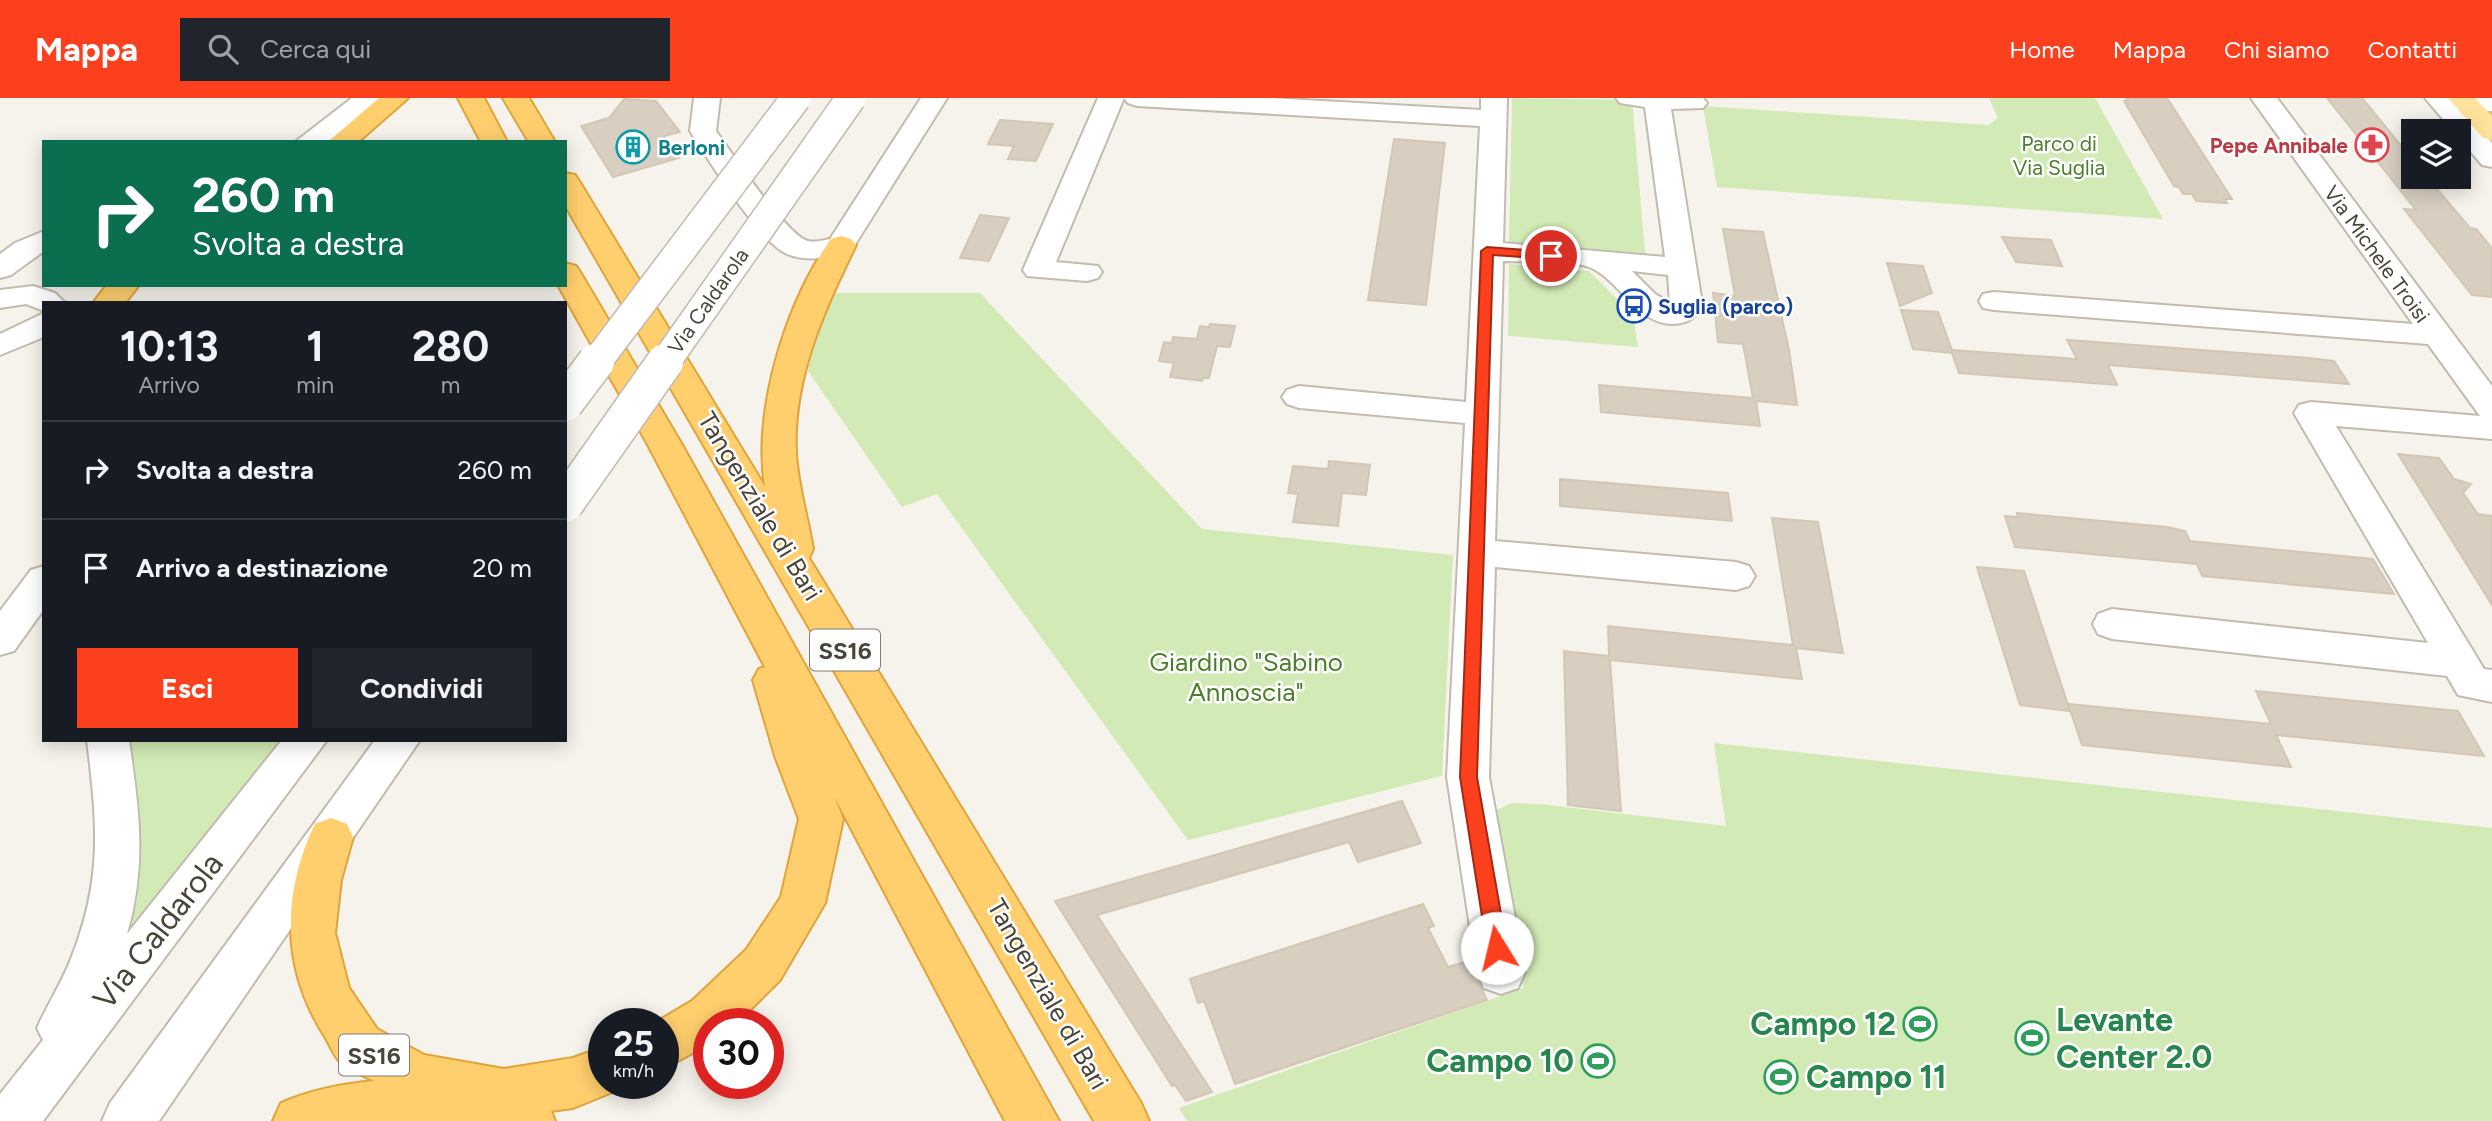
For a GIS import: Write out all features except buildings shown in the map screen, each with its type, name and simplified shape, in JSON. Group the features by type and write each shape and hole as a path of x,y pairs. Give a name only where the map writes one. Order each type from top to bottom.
{"highway":[{"path":"343,140 395,98"},
{"path":"471,98 494,140"},
{"path":"516,98 541,140"},
{"name":"Tangenziale di Bari","path":"567,184 1123,1121"},
{"name":"SS16","path":"797,569 778,444 791,365 810,307 849,234"},
{"name":"Tangenziale di Bari","path":"567,275 664,443 1033,1121"},
{"path":"109,301 122,287"},
{"name":"SS16","path":"679,1035 709,1017 763,965 802,903 821,818 796,756 750,604"},
{"name":"SS16","path":"331,837 318,880 312,933 327,997 359,1046 417,1078 504,1094 573,1083 588,1077"},
{"path":"299,1121 382,1104 455,1110 529,1121"}],"main road":[{"path":"2463,105 2492,132"}],"street":[{"path":"312,140 329,130 368,98"},
{"path":"707,98 703,131 781,234 794,247 820,251 849,234 934,98"},
{"name":"Via Caldarola","path":"567,400 796,98"},
{"name":"Via Caldarola","path":"567,501 851,98"},
{"path":"1087,272 1038,270 1111,98"},
{"path":"1137,98 1494,109 1468,777 1501,972"},
{"path":"1629,98 1694,103"},
{"name":"Via Michele Troisi","path":"2264,98 2436,335 2482,383 2492,409"},
{"path":"1599,259 1643,302 1664,313 1678,314 1685,308 1686,297 1657,100"},
{"path":"2463,105 2492,159"},
{"path":"0,346 25,349 36,314 7,290 3,266 42,241"},
{"path":"1487,251 1681,267"},
{"path":"54,301 73,287"},
{"path":"1994,300 2436,335"},
{"path":"1299,397 1482,414"},
{"path":"2492,428 2311,413 2472,684 2492,686"},
{"path":"1476,552 1736,576"},
{"path":"0,640 42,583"},
{"path":"2112,624 2459,662"},
{"path":"2,1121 44,1061 100,948 116,885 120,834 108,742"},
{"name":"Via Caldarola","path":"10,1121 304,742"},
{"path":"128,1121 398,742"}],"green space":[{"path":"1512,98 1632,100 1645,253 1509,242"},
{"name":"Parco di Via Suglia","path":"1989,98 2095,98 2163,219 1717,187 1703,106 1988,125 1998,118"},
{"path":"1509,264 1589,271 1633,315 1638,347 1508,336"},
{"name":"Giardino \"Sabino Annoscia\"","path":"833,293 980,293 1202,529 1453,555 1442,776 1188,840 937,494 902,507 808,371 820,319"},
{"path":"127,742 279,742 124,937"},
{"path":"1714,743 2492,828 2492,1121 1187,1121 1179,1108 1524,988 1491,824 1496,810 1512,803 1539,804 1726,826"}],"place":[{"name":"Pepe Annibale","path":"2372,145"},
{"name":"Berloni","path":"633,147"},
{"name":"Suglia (parco)","path":"1634,306"},
{"name":"Campo 12","path":"1920,1024"},
{"name":"Levante Center 2.0","path":"2032,1038"},
{"name":"Campo 10","path":"1598,1061"},
{"name":"Campo 11","path":"1781,1077"}],"route":[{"path":"1497,948 1468,777 1487,251 1551,256"}]}
